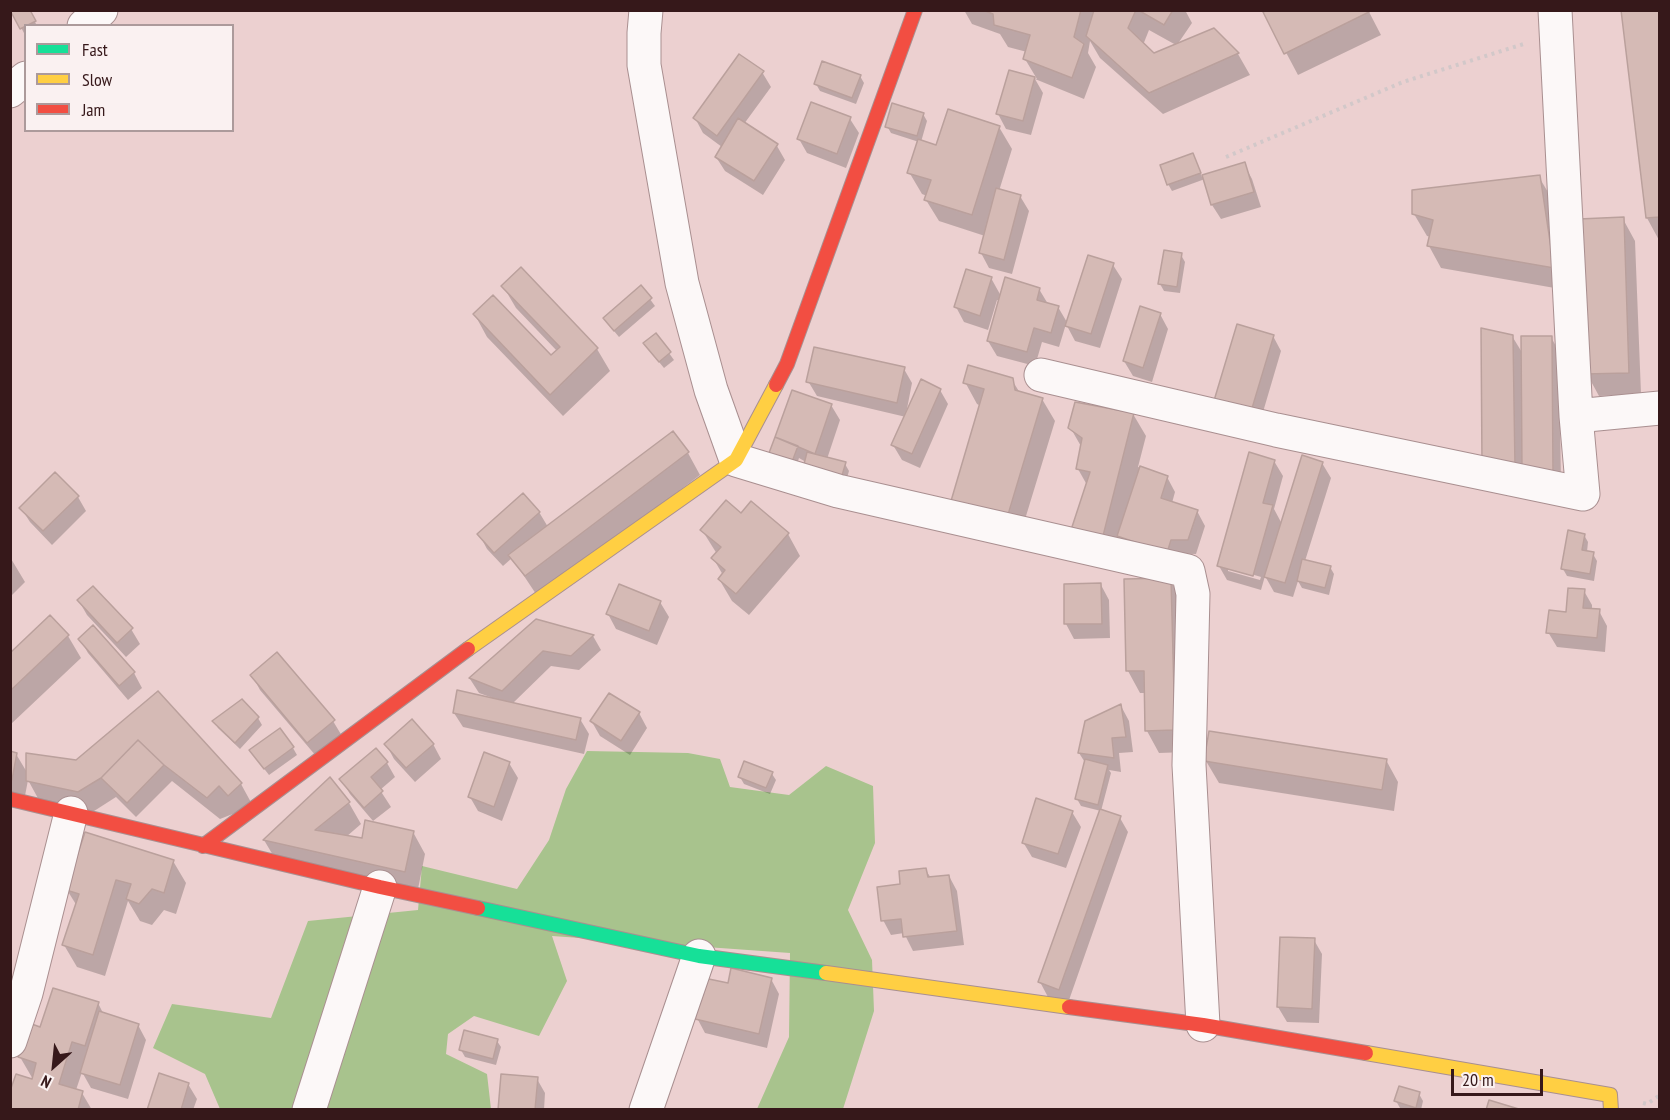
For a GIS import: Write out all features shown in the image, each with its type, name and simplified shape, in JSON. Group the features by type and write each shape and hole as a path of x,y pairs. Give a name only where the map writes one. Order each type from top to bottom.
{"street":[{"path":"86,24 101,10"},
{"path":"646,10 644,65 682,283 711,390 736,460"},
{"path":"203,846 451,661 736,460 787,364 915,10"},
{"path":"1041,375 1276,430 1583,494 1576,416 1555,22"},
{"path":"10,91 24,80"},
{"path":"1576,416 1659,408"},
{"path":"736,460 838,491 1188,571 1193,594 1189,765 1203,1025"},
{"path":"10,799 380,887 699,956 1203,1025 1610,1095 1611,1110"},
{"path":"10,1041 26,993 71,813"},
{"path":"309,1110 380,887"},
{"path":"646,1110 699,956"}],"path":[{"path":"1226,157 1403,82 1555,22"}],"green space":[{"path":"587,751 688,753 720,759 730,787 789,795 826,766 873,786 875,843 848,910 872,960 874,1011 843,1109 757,1109 789,1037 790,953 552,936 567,981 539,1036 474,1016 448,1034 446,1054 487,1074 491,1109 220,1109 205,1074 153,1048 172,1004 271,1018 308,921 418,910 422,866 517,889 549,840 566,789"}],"building":[{"path":"30,10 36,21 24,24 24,27 20,29 11,12"},
{"path":"982,10 1081,10 1074,37 1084,44 1072,78 1023,59 1030,35 994,25 993,14"},
{"path":"1094,10 1136,10 1128,28 1154,53 1214,28 1239,53 1149,93 1086,36"},
{"path":"1138,10 1173,10 1164,25"},
{"path":"1267,10 1368,10 1369,12 1284,54 1263,12"},
{"path":"1621,10 1660,10 1660,217 1646,218"},
{"path":"739,54 764,71 717,136 693,118"},
{"path":"822,61 861,75 852,98 814,84"},
{"path":"1009,70 1035,77 1023,121 996,114"},
{"path":"811,102 851,117 837,154 797,139"},
{"path":"892,103 924,113 917,136 885,127"},
{"path":"948,109 1000,126 972,215 924,200 931,180 907,173 918,139 936,145"},
{"path":"738,118 778,144 754,181 715,157"},
{"path":"1193,153 1201,173 1167,185 1160,165"},
{"path":"1245,162 1254,192 1211,205 1202,175"},
{"path":"1540,175 1554,268 1427,246 1433,220 1412,214 1412,190"},
{"path":"996,188 1021,195 1004,260 979,253"},
{"path":"1624,217 1629,373 1585,374 1579,219"},
{"path":"1164,250 1182,253 1177,287 1158,284"},
{"path":"1088,255 1114,263 1091,334 1065,326"},
{"path":"521,267 598,348 550,395 473,314 493,295 551,355 560,347 501,286"},
{"path":"966,269 992,277 980,316 954,307"},
{"path":"1005,277 1040,288 1037,300 1059,306 1051,333 1034,328 1027,352 987,341"},
{"path":"641,285 652,298 614,331 603,318"},
{"path":"1140,306 1161,313 1143,368 1123,361"},
{"path":"1237,324 1274,335 1250,415 1213,404"},
{"path":"1481,328 1513,335 1515,467 1482,465"},
{"path":"656,333 671,352 659,362 643,343"},
{"path":"1521,336 1552,336 1553,471 1522,471"},
{"path":"814,347 905,367 897,403 806,382"},
{"path":"968,365 1013,378 1015,390 1043,398 1007,518 951,501 984,389 963,383"},
{"path":"921,379 941,389 912,454 891,445"},
{"path":"792,390 832,404 815,454 775,437"},
{"path":"1075,402 1134,413 1102,540 1071,530 1090,472 1076,469 1082,438 1068,428"},
{"path":"673,431 689,452 525,576 508,555"},
{"path":"775,437 798,446 792,462 769,453"},
{"path":"807,452 846,462 841,479 803,468"},
{"path":"1249,452 1275,460 1263,503 1273,505 1253,576 1217,566"},
{"path":"1302,455 1323,462 1285,583 1264,577"},
{"path":"1140,466 1168,476 1161,498 1198,510 1188,540 1171,540 1167,553 1117,536"},
{"path":"55,472 79,496 43,531 19,508"},
{"path":"523,493 540,512 494,553 477,534"},
{"path":"726,500 741,513 751,501 789,533 736,594 718,579 725,570 711,558 721,547 700,530"},
{"path":"1568,530 1585,534 1582,550 1594,552 1590,574 1561,569"},
{"path":"1302,559 1331,566 1325,588 1297,581"},
{"path":"1171,578 1175,730 1145,731 1144,671 1126,671 1124,579"},
{"path":"1101,583 1102,624 1064,624 1064,584"},
{"path":"619,584 661,601 649,631 606,614"},
{"path":"93,586 133,628 117,643 77,600"},
{"path":"1568,588 1585,589 1583,608 1600,609 1597,638 1546,633 1549,610 1566,612"},
{"path":"50,615 69,635 10,691 10,653"},
{"path":"536,619 594,635 571,656 543,651 502,691 469,678"},
{"path":"93,625 135,672 119,686 78,639"},
{"path":"277,652 335,720 307,743 250,675"},
{"path":"457,690 581,718 576,740 453,713"},
{"path":"158,691 242,783 228,796 219,786 207,798 164,765 138,740 101,778 78,792 26,781 26,753 76,760"},
{"path":"609,693 640,712 621,741 590,721"},
{"path":"242,699 259,717 235,743 212,721"},
{"path":"1121,704 1126,737 1112,738 1114,758 1078,753 1085,721"},
{"path":"412,719 434,744 406,768 384,744"},
{"path":"280,728 294,747 264,769 249,750"},
{"path":"1209,731 1387,759 1382,790 1204,761"},
{"path":"138,740 164,765 127,803 101,778"},
{"path":"376,748 388,762 371,777 383,791 364,808 339,779"},
{"path":"10,751 17,753 12,780 10,779"},
{"path":"484,752 510,762 494,807 468,797"},
{"path":"1085,759 1108,765 1098,805 1075,799"},
{"path":"744,761 773,772 766,788 738,777"},
{"path":"330,777 350,802 315,830 362,838 365,820 414,831 405,872 263,840"},
{"path":"1036,798 1073,811 1058,854 1022,843"},
{"path":"1100,809 1121,816 1059,990 1038,982"},
{"path":"85,832 174,860 164,893 152,889 139,904 126,899 131,884 116,880 93,955 62,945 79,894 66,890"},
{"path":"926,868 928,877 949,875 957,931 903,937 901,919 881,921 877,887 900,884 899,871"},
{"path":"1280,937 1315,938 1312,1009 1277,1007"},
{"path":"731,968 772,978 759,1034 695,1019 704,978 728,983"},
{"path":"53,988 99,1002 85,1046 72,1042 59,1084 83,1091 78,1110 10,1110 10,1091 16,1074 32,1079 36,1063 18,1057 29,1023 40,1027"},
{"path":"99,1011 139,1024 120,1085 80,1073"},
{"path":"464,1030 498,1039 493,1059 459,1050"},
{"path":"159,1073 189,1083 181,1110 147,1110"},
{"path":"501,1074 538,1077 535,1110 498,1110"},
{"path":"1399,1086 1420,1092 1416,1108 1394,1101"},
{"path":"1489,1100 1522,1110 1486,1110"}],"traffic: fast":[{"path":"478,908 699,956 826,973"}],"traffic: slow":[{"path":"468,649 736,460 776,385"},
{"path":"826,973 1069,1007"},
{"path":"1366,1053 1610,1095 1611,1110"}],"traffic: jam":[{"path":"776,385 787,364 915,10"},
{"path":"203,846 468,649"},
{"path":"10,799 478,908"},
{"path":"1069,1007 1203,1025 1366,1053"}]}
